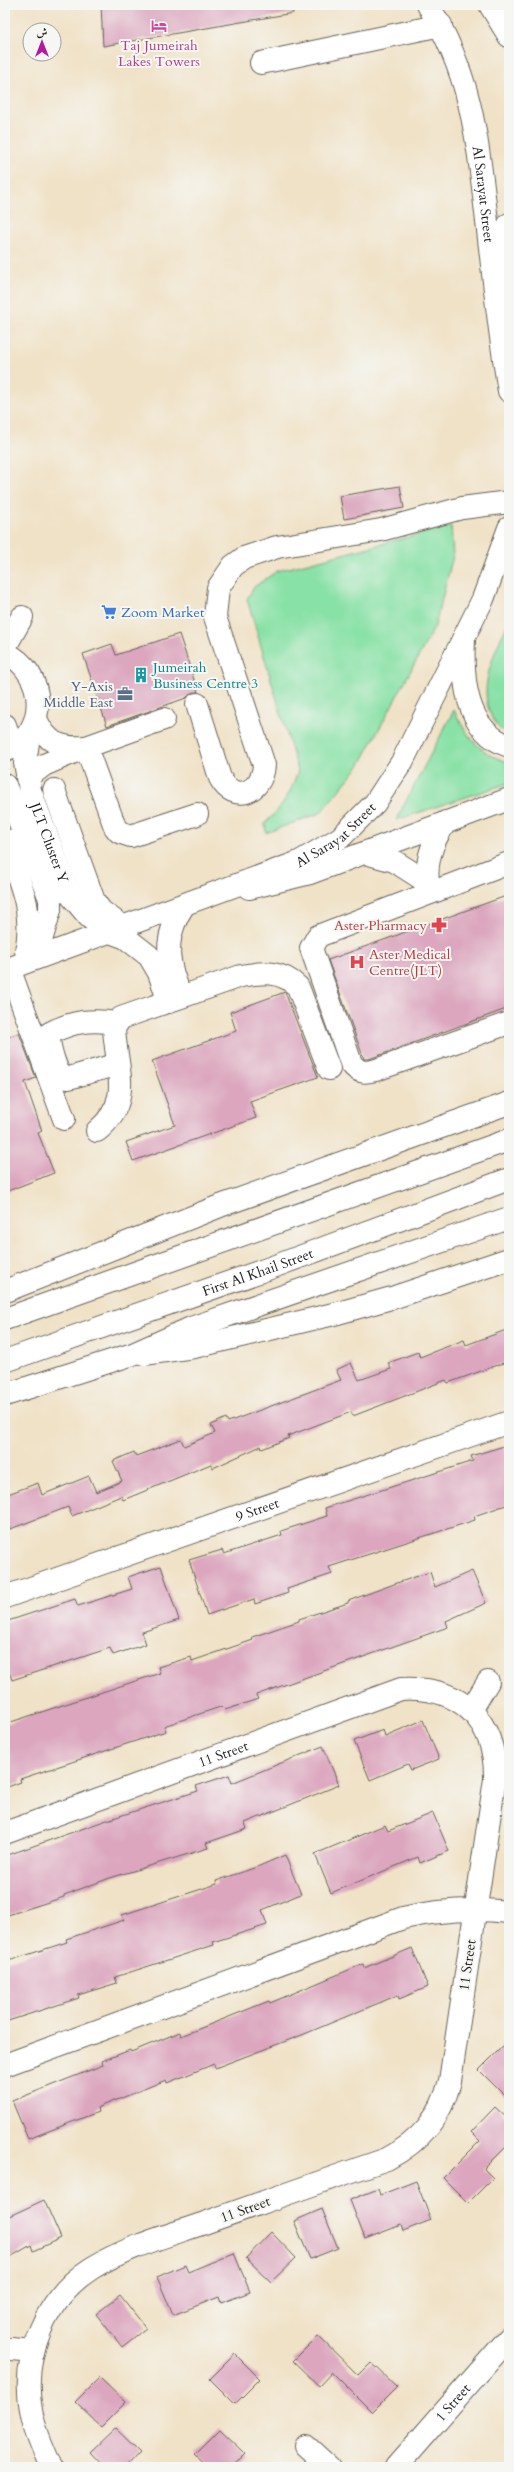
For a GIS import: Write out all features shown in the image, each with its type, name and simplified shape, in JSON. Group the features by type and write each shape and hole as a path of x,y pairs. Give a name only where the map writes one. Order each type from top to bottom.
{"main road":[{"name":"Al Sarayat Street","path":"428,5 441,25 462,74 476,126 509,391"},
{"path":"490,5 509,36"},
{"path":"261,63 441,25"},
{"path":"502,342 503,286 509,224"},
{"path":"197,704 220,778 226,788 236,793 248,792 258,786 264,777 264,765 215,617 218,588 233,566 244,558 277,547 381,530 462,508 509,502"},
{"name":"Al Sarayat Street","path":"18,965 299,862 340,838 375,803 402,762 483,599 509,528"},
{"path":"5,647 22,617"},
{"path":"464,639 465,686 471,709 484,730 502,744 509,746"},
{"name":"JLT Cluster Y","path":"5,653 19,661 30,674 38,704 25,763 27,778 68,892 81,909 117,929"},
{"path":"27,778 44,765 86,747 164,719"},
{"path":"6,736 15,747 33,728 42,732 50,741 62,747 86,747"},
{"path":"86,747 115,827 119,832 131,836 197,814"},
{"name":"JLT Cluster Y","path":"5,786 50,899 50,910 18,965"},
{"path":"54,790 71,822 94,901 117,929 149,956 175,1000"},
{"path":"206,896 276,882 366,853 509,799"},
{"path":"428,888 432,847 446,822"},
{"path":"5,840 14,887 30,923 26,951 18,965 64,1120"},
{"path":"366,853 394,861 428,888"},
{"path":"509,864 428,888 318,936 313,941 313,955 351,1063 355,1069 361,1072 369,1072 509,1023"},
{"path":"175,1000 168,951 169,934 175,918 184,904"},
{"path":"97,1132 107,1123 115,1112 120,1100 121,1087 114,1028 116,1023 121,1018 241,976 256,973 280,974 290,979 298,987 328,1069"},
{"path":"116,1023 96,1020 71,1023 50,1033 48,1038 58,1071 62,1077 70,1078 118,1064"},
{"path":"5,1291 220,1206 509,1103"},
{"path":"5,1319 509,1140"},
{"name":"First Al Khail Street","path":"5,1361 284,1263 509,1179"},
{"path":"5,1395 133,1354 191,1328 509,1218"},
{"path":"133,1354 188,1349 338,1313 395,1297 509,1259"},
{"name":"9 Street","path":"5,1597 509,1422"},
{"path":"470,1710 488,1682"},
{"name":"11 Street","path":"5,1833 401,1689 420,1688 438,1691 455,1699 470,1710 482,1725 491,1742 495,1760 495,1779 449,2086 439,2113 417,2140 387,2158 111,2258 91,2269 60,2298 48,2314 33,2351 29,2371 31,2410 51,2467"},
{"path":"5,2065 403,1918 433,1912 475,1909 509,1912"},
{"name":"1 Street","path":"396,2467 507,2345"},
{"path":"12,2349 33,2351"},
{"path":"306,2446 329,2467"}],"green space":[{"path":"451,526 453,556 435,626 359,766 320,813 266,833 265,823 285,800 298,771 247,599 254,587 277,571"},
{"path":"509,621 509,736 495,723 489,711 486,698 489,671 498,645"},
{"path":"454,710 469,736 475,743 490,754 509,762 509,783 396,820"}],"building":[{"name":"Taj Jumeirah Lakes Towers","path":"101,5 293,5 293,13 103,46"},
{"path":"400,486 404,508 344,519 340,496"},
{"name":"Jumeirah Business Centre 3","path":"179,634 198,692 193,692 186,698 107,726 83,654 112,644 116,655"},
{"path":"509,895 509,1008 369,1059 364,1059 328,960"},
{"path":"285,992 318,1077 250,1101 256,1118 133,1161 126,1142 175,1125 152,1061 236,1031 230,1012"},
{"path":"19,1033 36,1078 25,1082 42,1131 38,1133 54,1173 5,1192 5,1038"},
{"path":"509,1329 509,1361 448,1383 446,1380 353,1416 351,1412 288,1436 289,1438 262,1449 261,1446 213,1468 211,1464 123,1500 121,1496 72,1516 68,1507 5,1531 5,1495 38,1483 42,1495 89,1476 96,1492 122,1481 113,1461 134,1452 136,1456 181,1439 184,1446 215,1433 211,1425 226,1418 228,1422 341,1380 336,1370 351,1363 359,1380 391,1369 388,1363 418,1352 420,1357 464,1340 466,1345"},
{"path":"504,1446 509,1461 509,1504 474,1516 475,1520 329,1567 332,1574 287,1589 288,1593 255,1604 254,1599 207,1615 189,1560 222,1550 224,1554 282,1535 281,1531 327,1516 325,1508 473,1461 471,1456"},
{"path":"161,1566 179,1620 142,1632 146,1644 113,1655 110,1648 12,1680 5,1660 5,1622 75,1599 78,1606 132,1589 128,1577"},
{"path":"472,1571 486,1603 446,1621 448,1627 256,1695 258,1699 225,1710 223,1706 164,1726 166,1731 20,1779 21,1782 5,1788 5,1724 160,1673 158,1667 191,1657 192,1661 253,1640 252,1637 430,1572 435,1587"},
{"path":"423,1720 439,1759 411,1770 408,1764 370,1780 354,1741 383,1730 385,1736"},
{"path":"323,1746 339,1785 245,1823 247,1829 206,1843 208,1848 110,1878 64,1895 64,1897 5,1916 5,1856 107,1820 198,1791 196,1786 229,1775 232,1783"},
{"path":"433,1813 449,1851 420,1863 418,1857 331,1893 315,1854 385,1825 388,1831"},
{"path":"285,1855 301,1894 262,1910 267,1925 213,1942 214,1945 115,1977 117,1983 78,1995 79,1998 5,2022 5,1962 67,1942 66,1939 124,1920 122,1915 217,1884 216,1881 257,1867"},
{"path":"412,1948 428,1987 399,1999 398,1995 302,2035 215,2068 214,2064 167,2083 166,2080 97,2108 98,2112 28,2139 12,2101 103,2065 102,2061 130,2050 131,2052 180,2032 181,2036 269,2001 270,2003 363,1964 364,1968"},
{"path":"509,2040 509,2100 479,2070"},
{"path":"495,2107 509,2120 509,2144 484,2169 493,2178 468,2203 443,2178 480,2141 471,2132"},
{"path":"416,2181 431,2220 403,2231 401,2225 365,2239 350,2200 378,2189 380,2195"},
{"path":"44,2200 61,2238 33,2251 31,2245 5,2260 5,2218"},
{"path":"322,2209 338,2248 310,2259 294,2221"},
{"path":"271,2232 296,2258 271,2282 246,2258"},
{"path":"234,2253 250,2292 221,2303 219,2297 173,2315 157,2277 185,2265 188,2272"},
{"path":"120,2295 146,2328 122,2347 96,2314"},
{"path":"318,2336 358,2375 371,2362 397,2387 372,2412 332,2372 319,2386 293,2361"},
{"path":"235,2354 260,2379 235,2404 210,2379"},
{"path":"100,2377 126,2402 101,2427 75,2402"},
{"path":"115,2428 140,2452 126,2467 104,2467 90,2452"},
{"path":"220,2429 246,2454 233,2467 209,2467 195,2454"}],"place":[{"name":"Taj Jumeirah Lakes Towers","path":"159,26"},
{"name":"Zoom Market","path":"109,612"},
{"name":"Jumeirah Business Centre 3","path":"141,675"},
{"name":"Y-Axis Middle East","path":"125,694"},
{"name":"Aster Pharmacy","path":"439,925"},
{"name":"Aster Medical Centre(JLT)","path":"357,962"}]}
